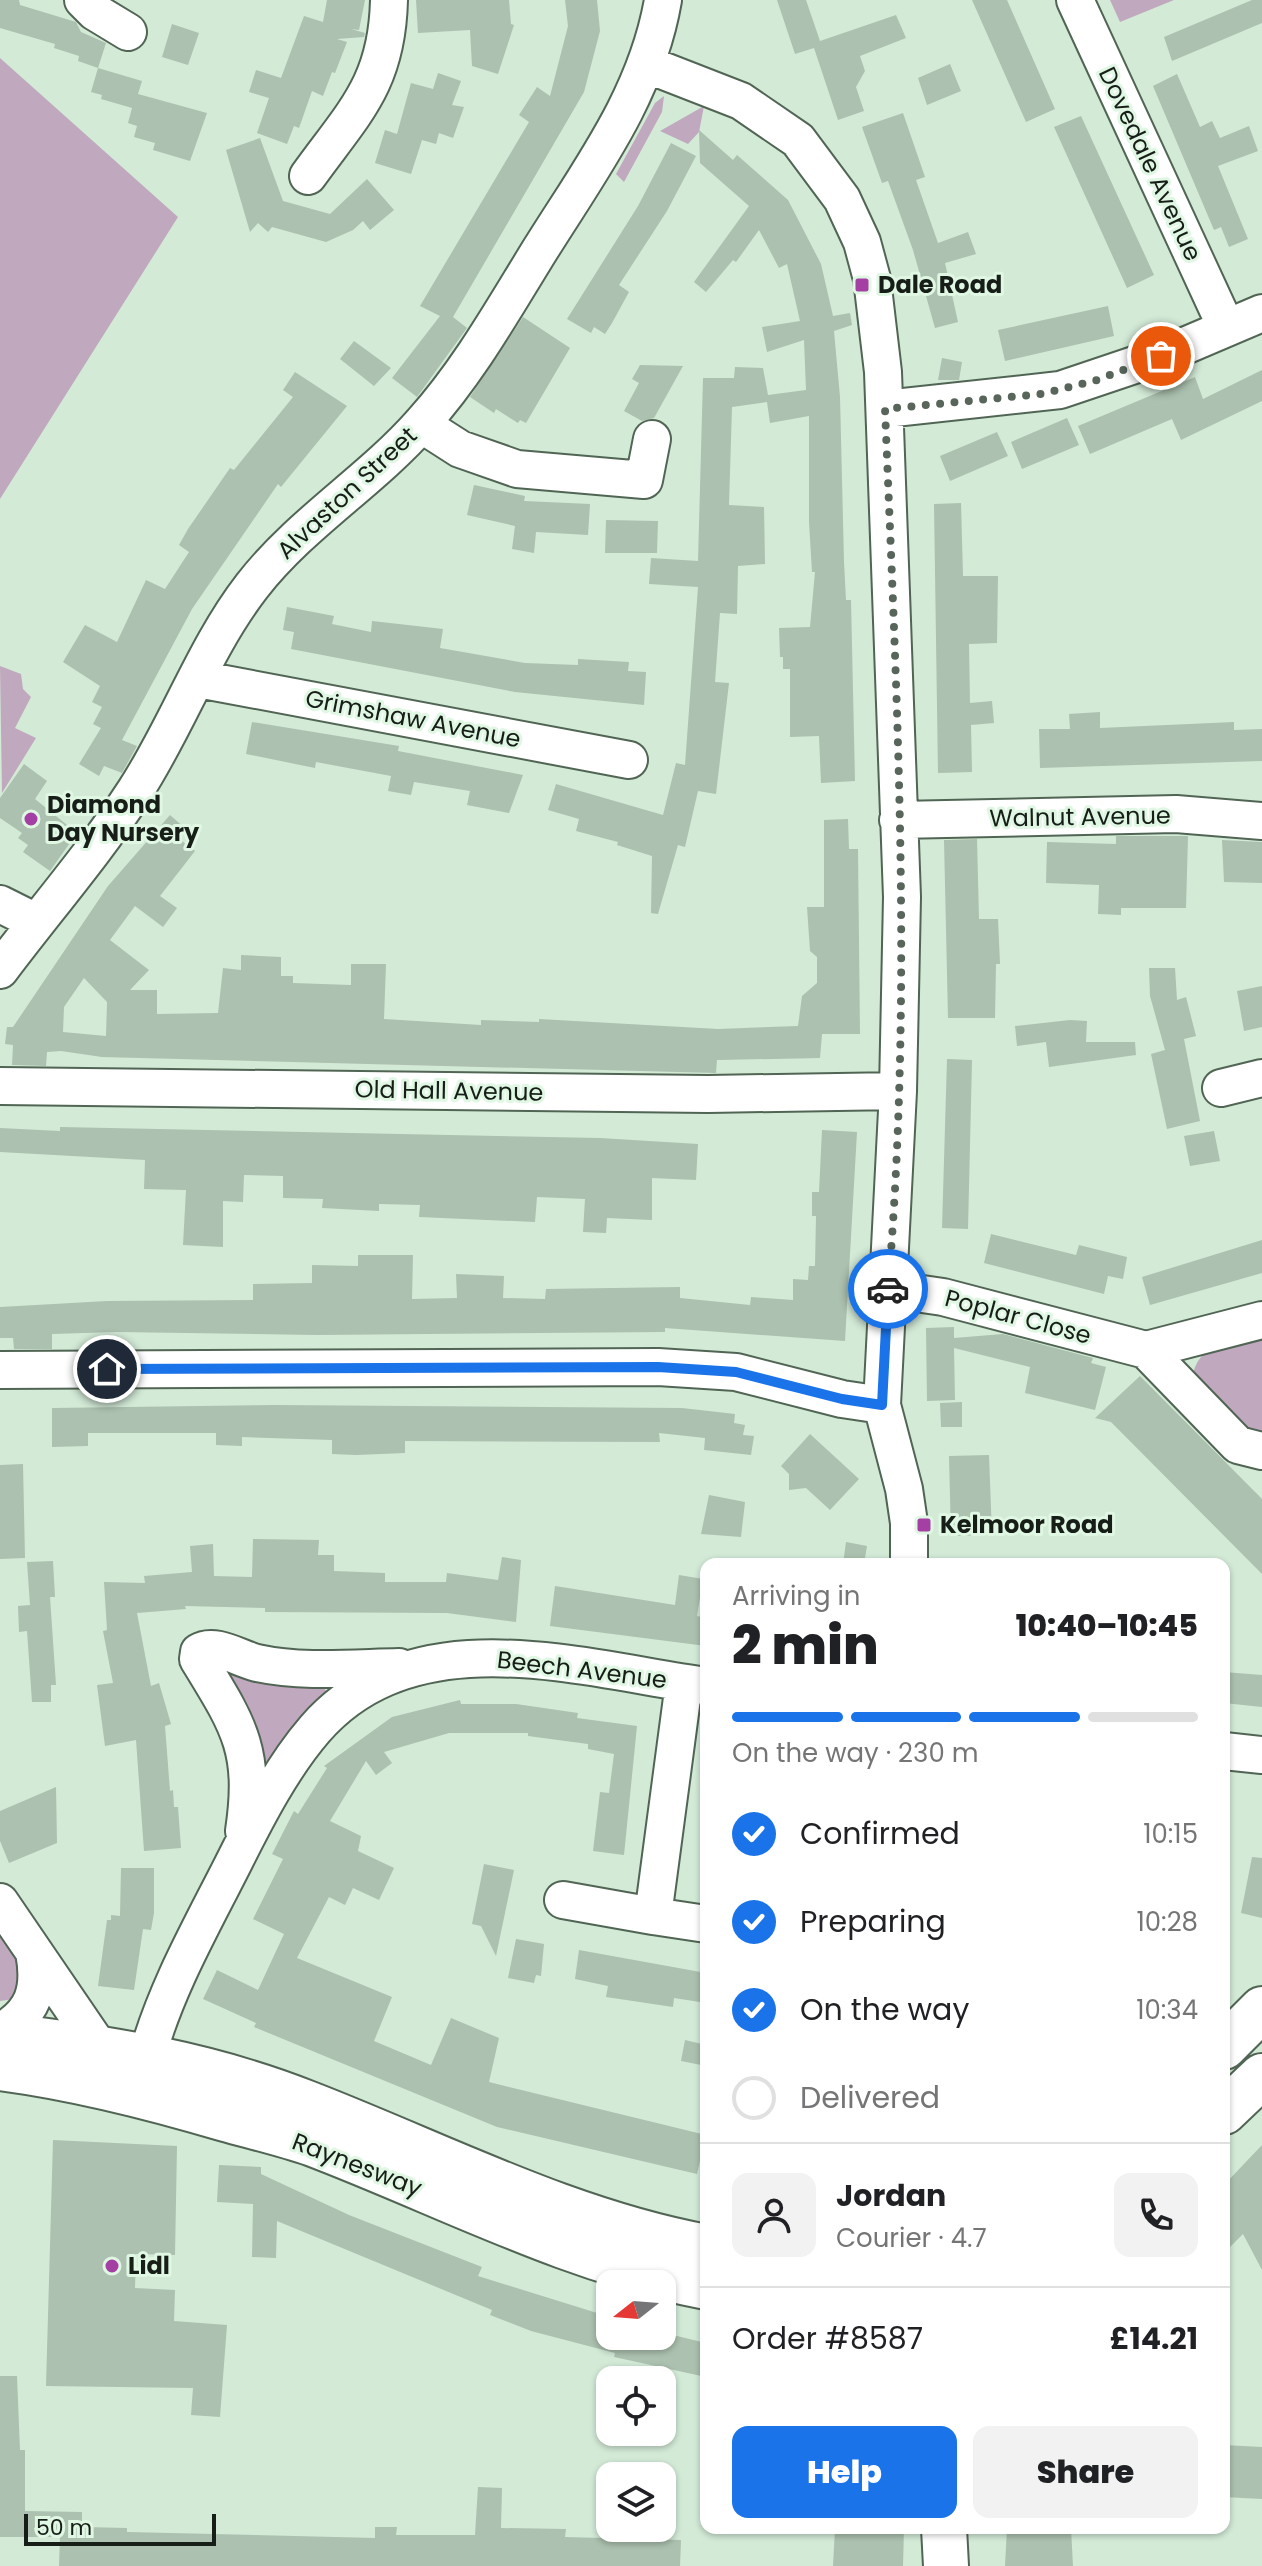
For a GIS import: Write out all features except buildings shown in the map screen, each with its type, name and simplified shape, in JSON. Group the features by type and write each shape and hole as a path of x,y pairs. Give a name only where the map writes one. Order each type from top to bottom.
{"highway":[{"path":"1230,2041 1262,2009"},
{"name":"Raynesway","path":"0,2034 99,2047 234,2078 305,2102 602,2221 700,2246"},
{"name":"Raynesway","path":"0,2068 137,2094 310,2143 585,2256 652,2276 700,2286"},
{"path":"1230,2106 1262,2076"}],"street":[{"path":"83,0 95,12 128,32"},
{"path":"308,176 372,88 386,38 389,0"},
{"name":"Alvaston Street","path":"0,970 64,890 136,790 214,644 251,587 291,540 421,424 480,348 626,113 646,64 663,0"},
{"name":"Dovedale Avenue","path":"1075,0 1226,327"},
{"path":"646,64 719,90 763,114 798,140 831,179 854,222 868,260 880,332 885,409 902,897 898,1091 882,1405 904,1489 909,1523 909,1558"},
{"path":"885,409 1060,390 1123,371 1262,313"},
{"path":"421,424 460,449 517,469 644,480 652,439"},
{"name":"Grimshaw Avenue","path":"198,679 629,760"},
{"name":"Walnut Avenue","path":"898,820 1176,814 1262,821"},
{"path":"0,904 36,922"},
{"path":"1221,1088 1262,1078"},
{"name":"Old Hall Avenue","path":"0,1086 708,1094 898,1091"},
{"name":"Poplar Close","path":"888,1289 943,1297 1146,1350 1262,1320"},
{"path":"1146,1350 1238,1445 1262,1451"},
{"path":"0,1370 658,1367 736,1372 842,1399 882,1405"},
{"name":"Beech Avenue","path":"242,1844 249,1775 246,1754 241,1732 198,1659 199,1652 212,1649 259,1663 294,1668 410,1667 465,1658 522,1659 695,1685"},
{"name":"Beech Avenue","path":"147,2057 156,2024 242,1844 294,1756 317,1727 344,1701 410,1667"},
{"path":"653,1916 695,1685"},
{"path":"1230,1752 1262,1755"},
{"path":"563,1900 700,1923"},
{"path":"0,1902 99,2047"},
{"path":"0,2034 30,2009 36,1996 34,1952"}],"shaded area":[{"path":"1110,0 1174,0 1120,22"},
{"path":"0,58 178,217 0,499"},
{"path":"664,96 662,112 624,182 616,174 655,103"},
{"path":"704,106 699,132 688,144 660,131"},
{"path":"0,666 21,674 23,689 31,697 15,728 36,738 2,793"},
{"path":"1262,1333 1262,1440 1255,1441 1193,1373 1211,1348"},
{"path":"224,1668 322,1684 326,1691 269,1761 262,1761"},
{"path":"0,1933 22,1964 14,1999 0,2001"}],"way so far":[{"path":"888,1289 898,1091 902,897 885,409 1041,394 1094,381 1161,356"}],"place":[{"name":"Dale Road","path":"862,285"},
{"name":"Diamond Day Nursery","path":"31,819"},
{"name":"Kelmoor Road","path":"924,1525"},
{"name":"Lidl","path":"112,2266"}],"route":[{"path":"107,1369 658,1367 736,1372 842,1399 882,1405 888,1289"}]}
